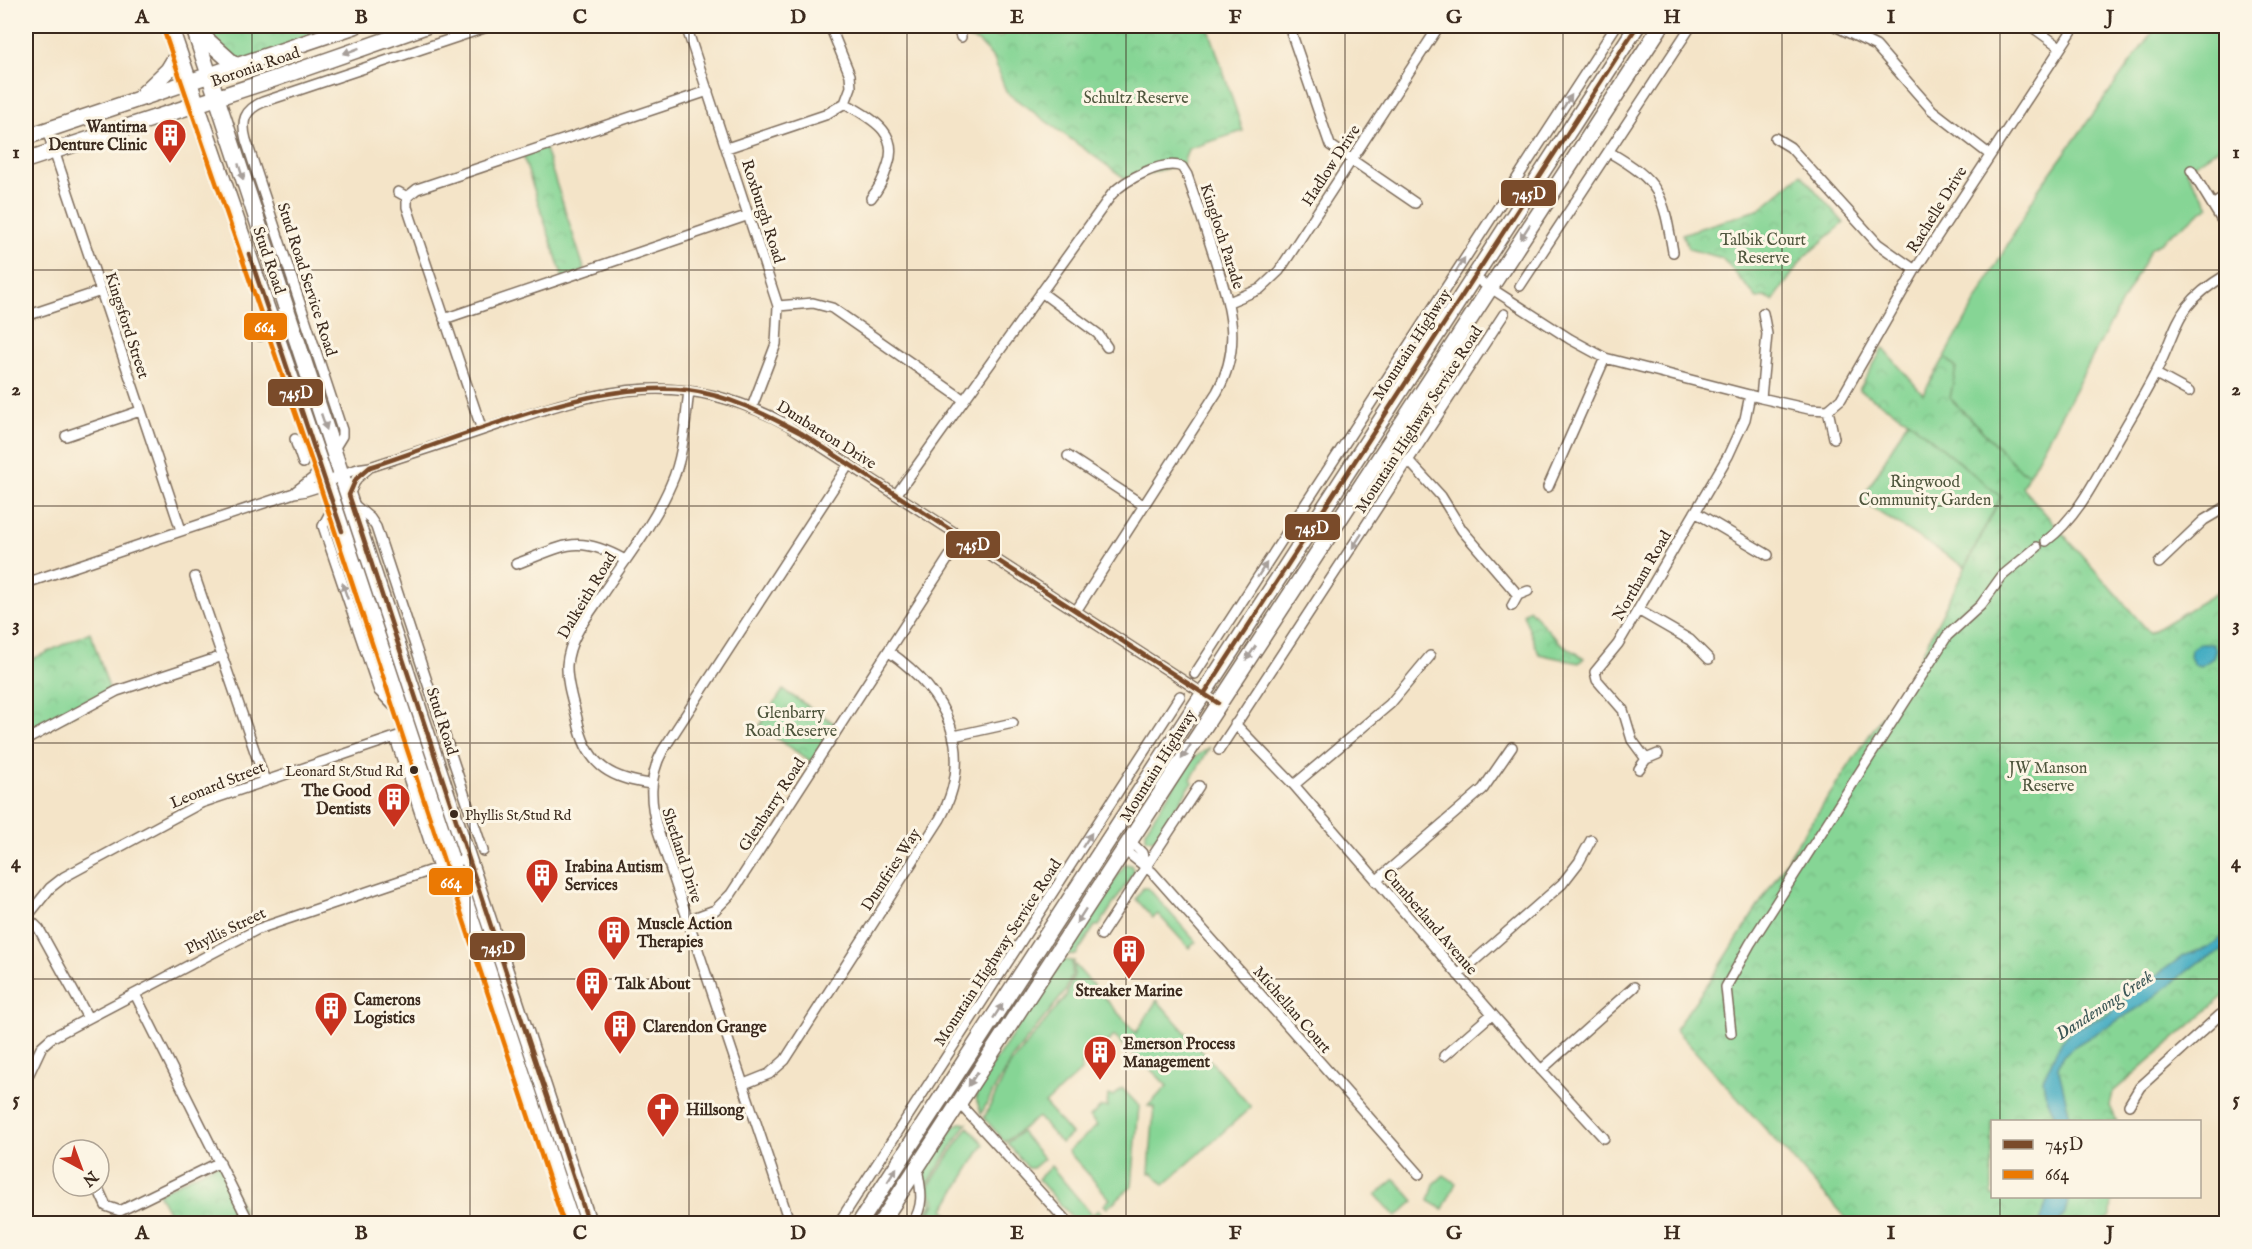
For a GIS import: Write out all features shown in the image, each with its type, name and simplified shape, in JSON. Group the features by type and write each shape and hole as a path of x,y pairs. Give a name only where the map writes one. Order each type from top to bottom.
{"main road":[{"name":"Stud Road","path":"170,26 334,505 573,1224"},
{"name":"Boronia Road","path":"26,137 355,26"},
{"name":"Boronia Road","path":"26,160 216,99 426,26"},
{"name":"Mountain Highway","path":"859,1224 1637,26"},
{"name":"Mountain Highway","path":"880,1224 1661,26"},
{"name":"Stud Road","path":"193,27 333,449 473,854 490,923 589,1224"},
{"path":"193,27 236,66"},
{"path":"136,100 168,70 179,52"},
{"path":"1611,65 1628,76"},
{"path":"1597,87 1613,97"},
{"path":"1263,603 1279,593 1289,596"},
{"path":"1112,835 1127,845"},
{"path":"474,928 490,923"},
{"path":"489,975 505,969"},
{"path":"944,1093 958,1102"},
{"path":"571,1169 577,1204 573,1224"}],"street":[{"name":"Stud Road Service Road","path":"333,449 342,436 342,430 250,152 243,129 245,116 252,108 263,102 490,26"},
{"name":"Roxburgh Road","path":"686,26 778,306 776,344 752,407"},
{"path":"727,148 825,115 845,103 850,92 850,75 830,26"},
{"path":"957,26 962,37"},
{"path":"1289,26 1328,142 1334,150 1414,203"},
{"name":"Hadlow Drive","path":"1229,302 1260,289 1279,271 1439,26"},
{"name":"Mountain Highway","path":"1230,619 1616,26"},
{"path":"1520,286 1691,26"},
{"path":"1835,26 1876,46 1932,110 1989,154"},
{"path":"2031,26 2060,47"},
{"name":"Rachelle Drive","path":"1828,410 1840,399 1853,380 1915,270 2075,26"},
{"path":"407,197 417,189 708,91"},
{"path":"845,103 878,124 888,135 891,155 881,185 871,198"},
{"name":"Kingsford Street","path":"46,130 181,530"},
{"path":"229,137 250,152"},
{"path":"1775,138 1790,147 1878,244 1915,270"},
{"path":"1609,152 1642,173 1656,187 1665,205 1673,252"},
{"name":"Kingloch Parade","path":"896,495 1120,185 1136,176 1172,164 1182,167 1187,175 1229,302 1234,337 1231,358 1224,378 1076,611"},
{"path":"2191,170 2226,227"},
{"path":"398,192 407,197"},
{"path":"2213,205 2226,196"},
{"path":"407,197 407,207 482,430"},
{"path":"444,319 749,215"},
{"path":"2044,539 2071,514 2089,489 2156,374 2183,310 2194,297 2226,275"},
{"path":"1475,278 1570,339 1605,358 1761,398 1809,409 1828,410 1834,438"},
{"path":"26,316 100,291"},
{"path":"1041,292 1098,334 1107,347"},
{"path":"778,306 813,303 832,308 964,400"},
{"name":"Mountain Highway Service Road","path":"1219,750 1504,314"},
{"path":"1761,398 1767,334 1762,314"},
{"path":"260,336 271,320"},
{"path":"1548,487 1605,358"},
{"path":"2156,374 2189,392"},
{"name":"Dunbarton Drive","path":"327,485 342,474 370,467 564,402 607,392 658,388 689,391 752,407 789,425 1218,703"},
{"name":"Dalkeith Road","path":"651,784 616,777 592,757 582,736 568,679 567,662 574,638 662,503 676,473 689,391"},
{"name":"Northam Road","path":"1646,759 1632,740 1623,710 1597,680 1595,672 1614,651 1737,437 1750,395"},
{"path":"66,436 140,411"},
{"path":"294,493 313,478 320,464 295,440 303,463"},
{"path":"1068,456 1143,505"},
{"path":"1408,460 1441,496 1462,530 1518,595"},
{"name":"Shetland Drive","path":"790,1224 655,822 651,784 663,750 849,464"},
{"path":"370,467 359,476 350,499 370,518 376,528 478,837 473,854"},
{"path":"26,583 294,493 327,485"},
{"path":"2159,563 2204,520 2226,507"},
{"path":"1695,512 1768,555"},
{"name":"Glenbarry Road","path":"688,920 715,910 731,894 962,537"},
{"path":"516,564 565,546 582,544 601,547 625,560"},
{"path":"1731,1033 1726,987 1750,944 1947,636 1977,610 2002,576 2037,547"},
{"path":"195,577 265,781"},
{"path":"1512,606 1518,595 1528,591"},
{"path":"1638,610 1690,640 1709,659"},
{"path":"1230,619 1235,646"},
{"path":"1195,674 1230,619"},
{"name":"Dumfries Way","path":"744,1084 769,1074 784,1060 940,819 954,783 954,736 944,708 927,683 888,651"},
{"path":"26,740 117,692 223,656"},
{"path":"1294,785 1390,704 1430,656"},
{"name":"Mountain Highway Service Road","path":"838,1224 1180,696"},
{"path":"954,736 1013,723"},
{"name":"Cumberland Avenue","path":"1235,724 1294,785 1541,1070 1604,1138"},
{"name":"Leonard Street","path":"26,918 50,888 75,870 191,807 410,732"},
{"path":"395,738 438,868"},
{"path":"1376,881 1483,789 1512,747"},
{"path":"1639,769 1646,759 1658,754"},
{"path":"1101,935 1145,864 1199,786"},
{"path":"473,854 478,837"},
{"path":"1458,975 1562,884 1575,868 1591,840"},
{"name":"Michellan Court","path":"1127,845 1142,853 1145,864 1419,1174"},
{"name":"Phyllis Street","path":"26,1080 42,1046 51,1038 271,923 453,863 473,854"},
{"path":"26,918 39,929 88,1018"},
{"path":"1541,1070 1634,987"},
{"path":"135,994 250,1224"},
{"path":"1444,1056 1492,1014"},
{"path":"2129,1105 2140,1087 2220,1015 2226,1014"},
{"path":"958,1102 1069,1224"},
{"path":"102,1198 106,1206 120,1211 220,1162"},
{"path":"912,1224 919,1212 922,1197 917,1166"},
{"path":"2222,1224 2226,1220"}],"green space":[{"path":"193,26 355,26 236,66"},
{"name":"Schultz Reserve","path":"1012,26 1208,26 1243,131 1188,149 1182,167 1178,165 1127,180 1006,92 994,59 979,42 961,37 977,31 1000,37"},
{"path":"2157,26 2226,26 2226,143 2186,170 2209,206 2151,249 2029,474 2021,471 1950,398 1955,368 1945,357 2038,190"},
{"path":"544,146 585,271 563,278 522,153"},
{"name":"Talbik Court Reserve","path":"1801,174 1844,223 1804,257 1773,301 1765,297 1757,298 1722,258 1689,249 1682,234 1760,209"},
{"name":"JW Manson Reserve","path":"1883,348 1923,394 1945,357 1956,368 1950,398 2021,471 2029,474 2022,487 2150,633 2226,587 2226,994 2113,1092 2110,1106 2117,1120 1991,1120 1991,1198 2112,1198 2111,1216 2103,1223 1850,1223 1675,1029 1717,971 1801,838 1916,665 2001,497 1908,420 1859,390"},
{"name":"Ringwood Community Garden","path":"1908,420 2001,496 1965,567 1861,501"},
{"path":"1529,609 1559,642 1584,658 1579,663 1539,654 1523,614"},
{"path":"90,632 111,694 39,733 26,716 26,662"},
{"name":"Glenbarry Road Reserve","path":"783,690 839,726 815,764 759,727"},
{"path":"1210,747 1191,779 1192,783 1157,836 1153,840 1146,839 1146,829 1191,760"},
{"path":"1125,864 1131,865 1134,872 1099,926 1095,926 1076,955 1066,955"},
{"path":"1143,888 1148,888 1196,942 1189,948 1158,914 1153,918 1136,899"},
{"path":"1063,960 1072,961 1072,975 1065,992 1012,1058 981,1114 976,1098 979,1085"},
{"path":"1074,964 1136,1033 1157,1000 1251,1107 1164,1185 1153,1173 1149,1173 1154,1107 1148,1106 1167,1086 1114,1036 1082,1064 1081,1071 1045,1104 1071,1134 1061,1143 1038,1117 1005,1142 984,1118 1010,1065 1066,996 1074,975"},
{"path":"1122,1088 1139,1106 1132,1186 1107,1208 1104,1205 1110,1199 1068,1151 1097,1126 1090,1117 1101,1107 1107,1107 1108,1095 1114,1096"},
{"path":"960,1123 967,1123 925,1188 934,1204 918,1224 931,1204 925,1191 924,1172 944,1139"},
{"path":"968,1127 984,1144 944,1209 955,1221 952,1223 924,1223 936,1203 928,1187"},
{"path":"1021,1132 1044,1159 1033,1168 1028,1168 1007,1143"},
{"path":"220,1162 243,1210 215,1223 174,1223 158,1193"},
{"path":"1051,1166 1092,1215 1098,1210 1101,1214 1091,1223 1077,1223 1038,1179"},
{"path":"1444,1175 1456,1183 1443,1209 1429,1201 1434,1184"},
{"path":"1395,1179 1414,1201 1396,1217 1376,1195"}],"water":[{"path":"2199,644 2213,644 2216,649 2213,658 2201,666 2195,665 2189,656 2190,650"},
{"path":"2226,934 2226,949 2199,962 2145,1004 2073,1047 2062,1057 2058,1067 2071,1120 2057,1120 2045,1093 2043,1079 2062,1040 2074,1029 2111,1013 2132,993 2183,956 2207,948"},
{"path":"2048,1198 2069,1198 2065,1214 2058,1223 2040,1223"}],"transit line":[{"name":"745D","path":"1204,694 1637,26"},
{"name":"664","path":"163,28 314,468 564,1224"},
{"name":"745D","path":"249,254 342,531"},
{"name":"745D","path":"589,1224 349,495 356,479 370,467 527,413 568,402 649,389 687,390 717,396 760,412 801,433 1218,703"}],"place":[{"name":"Wantirna Denture Clinic","path":"170,164"},
{"name":"Leonard St/Stud Rd","path":"414,770"},
{"name":"Phyllis St/Stud Rd","path":"454,814"},
{"name":"The Good Dentists","path":"394,828"},
{"name":"Irabina Autism Services","path":"542,904"},
{"name":"Muscle Action Therapies","path":"614,961"},
{"name":"Streaker Marine","path":"1129,980"},
{"name":"Talk About","path":"592,1012"},
{"name":"Camerons Logistics","path":"331,1037"},
{"name":"Clarendon Grange","path":"620,1055"},
{"name":"Emerson Process Management","path":"1100,1081"},
{"name":"Hillsong","path":"663,1138"}],"water label":[{"name":"Dandenong Creek","path":"2104,1005"}]}
